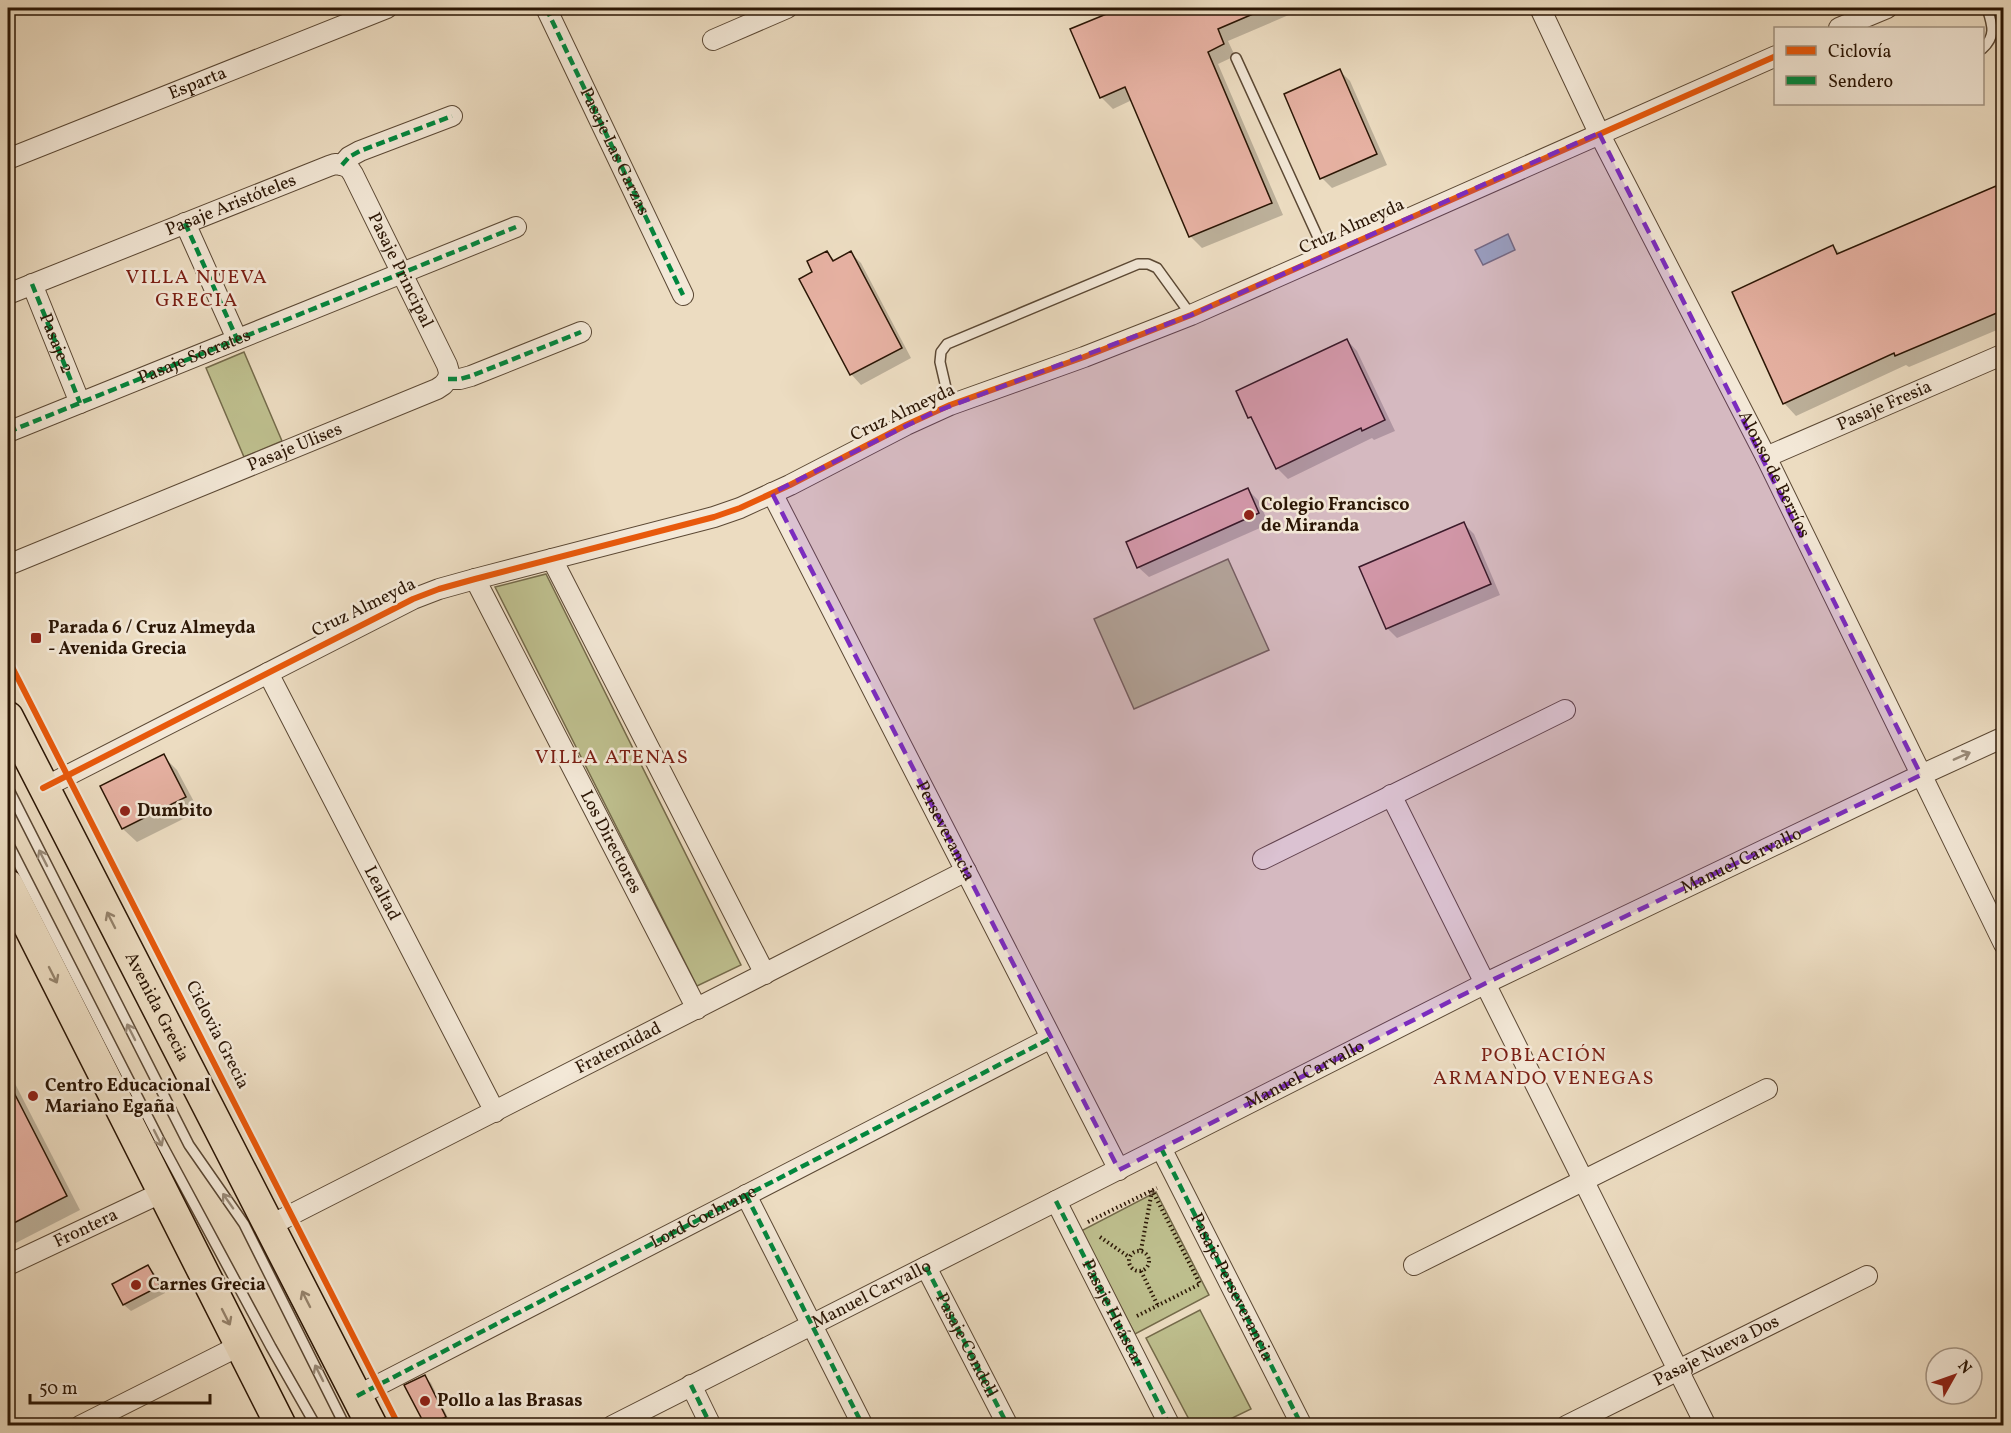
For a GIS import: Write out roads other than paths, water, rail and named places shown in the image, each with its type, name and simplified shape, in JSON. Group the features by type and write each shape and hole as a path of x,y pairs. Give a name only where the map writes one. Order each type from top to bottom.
{"main road":[{"name":"Avenida Grecia","path":"8,717 372,1425"},
{"path":"8,885 281,1425"}],"street":[{"name":"Esparta","path":"8,159 387,8"},
{"name":"Pasaje Las Garzas","path":"546,8 683,295"},
{"path":"713,40 787,8"},
{"name":"Alonso de Berríos","path":"1540,8 1599,133 1766,457 2004,944"},
{"path":"1841,27 1887,8"},
{"name":"Cruz Almeyda","path":"43,788 387,611 439,589 714,517 772,494 950,405 1084,357 1191,315 1774,57"},
{"name":"Pasaje Aristóteles","path":"8,294 329,166 342,165 360,151 452,116"},
{"name":"Pasaje Principal","path":"342,165 353,174 447,364 448,379"},
{"path":"185,223 237,339"},
{"name":"Pasaje Sócrates","path":"8,432 516,227"},
{"name":"Pasaje 2","path":"32,284 80,403"},
{"name":"Pasaje Ulises","path":"8,565 437,389 448,379 471,376 581,332"},
{"name":"Pasaje Fresia","path":"1766,457 2004,354"},
{"name":"Perseverancia","path":"772,494 1119,1170"},
{"path":"552,559 765,974"},
{"name":"Los Directores","path":"475,579 697,1009"},
{"name":"Lealtad","path":"268,673 495,1112"},
{"path":"1263,859 1565,710"},
{"name":"Manuel Carvallo","path":"612,1425 1486,983 2004,737"},
{"path":"1391,795 1706,1425"},
{"name":"Fraternidad","path":"269,1226 966,871"},
{"name":"Lord Cochrane","path":"357,1396 1051,1038"},
{"path":"1414,1265 1767,1089"},
{"name":"Pasaje Perseverancia","path":"1161,1148 1302,1425"},
{"name":"Frontera","path":"8,1265 163,1192"},
{"path":"746,1195 863,1425"},
{"name":"Pasaje Huáscar","path":"1056,1201 1170,1425"},
{"name":"Pasaje Condell","path":"926,1267 1008,1425"},
{"name":"Pasaje Nueva Dos","path":"1566,1425 1867,1276"},
{"path":"80,1425 241,1346"},
{"path":"691,1385 711,1425"}],"lane":[{"path":"1984,48 1989,44 1994,30 1987,8"},
{"path":"1236,58 1326,255"},
{"path":"950,405 940,362 941,352 947,344 1138,264 1148,264 1157,268 1191,315"},
{"path":"8,788 189,1145 244,1224 345,1425"},
{"path":"8,843 163,1148 316,1425"}],"water":[{"path":"1508,234 1515,250 1483,265 1475,250"}],"place":[{"name":"Colegio Francisco de Miranda","path":"1249,515"},
{"name":"Parada 6 / Cruz Almeyda - Avenida Grecia","path":"36,638"},
{"name":"Dumbito","path":"125,811"},
{"name":"Centro Educacional Mariano Egaña","path":"33,1096"},
{"name":"Carnes Grecia","path":"136,1285"},
{"name":"Pollo a las Brasas","path":"425,1401"}],"district":[{"name":"VILLA NUEVA GRECIA","path":"197,290"},
{"name":"VILLA ATENAS","path":"612,758"},
{"name":"POBLACIÓN ARMANDO VENEGAS","path":"1544,1068"}]}
